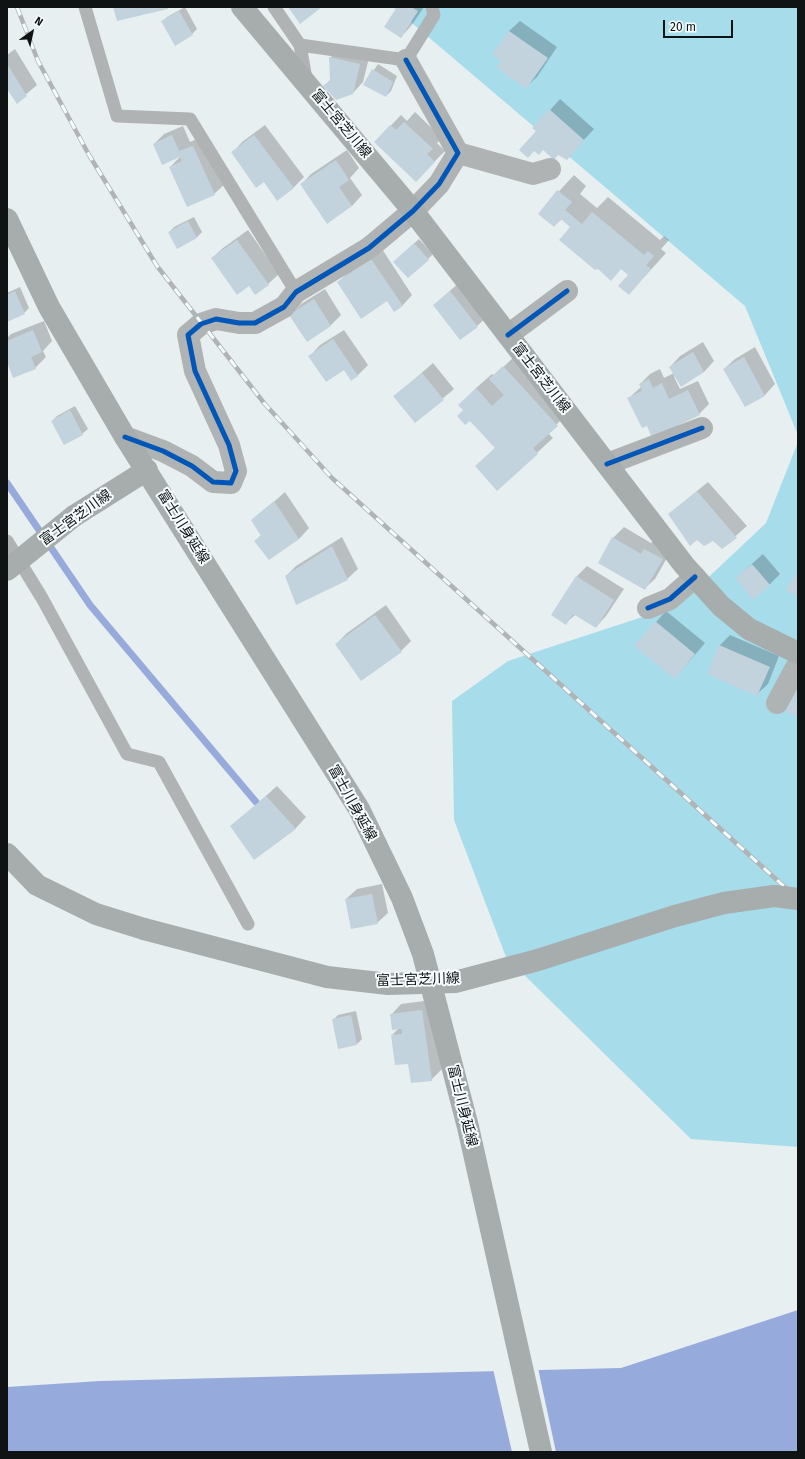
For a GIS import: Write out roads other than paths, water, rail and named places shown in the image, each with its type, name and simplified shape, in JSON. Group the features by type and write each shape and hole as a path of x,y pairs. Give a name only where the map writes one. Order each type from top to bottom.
{"main road":[{"name":"富士宮芝川線","path":"242,7 413,211 695,577 721,606 749,630 798,653"},
{"name":"富士川身延線","path":"7,219 49,307 125,437 359,809 402,898 423,954 468,1126 541,1452"},
{"name":"富士宮芝川線","path":"7,570 74,516 147,470"},
{"name":"富士宮芝川線","path":"7,854 37,885 96,914 144,929 327,977 388,984 455,982 538,960 675,916 724,903 774,896 798,898"}],"street":[{"path":"406,60 458,153 533,174 550,169"},
{"path":"125,437 163,451 192,466 214,482 232,483 236,471 229,445 195,371 188,335 202,324 216,319 239,323 255,323 284,307 296,292 369,248 413,211 439,184 458,153"},
{"path":"508,335 567,291"},
{"path":"607,464 702,428"},
{"path":"648,608 670,599 695,577"},
{"path":"777,703 798,664"}],"lane":[{"path":"85,7 117,116 190,119 296,292"},
{"path":"274,7 300,45 307,84"},
{"path":"300,45 406,60 434,15 432,7"},
{"path":"7,541 42,598 127,754 159,762 248,924"}],"waterway":[{"path":"7,483 90,605 256,802"}],"railway":[{"path":"17,7 38,61 89,155 157,266 264,403 332,478 798,899"}]}
